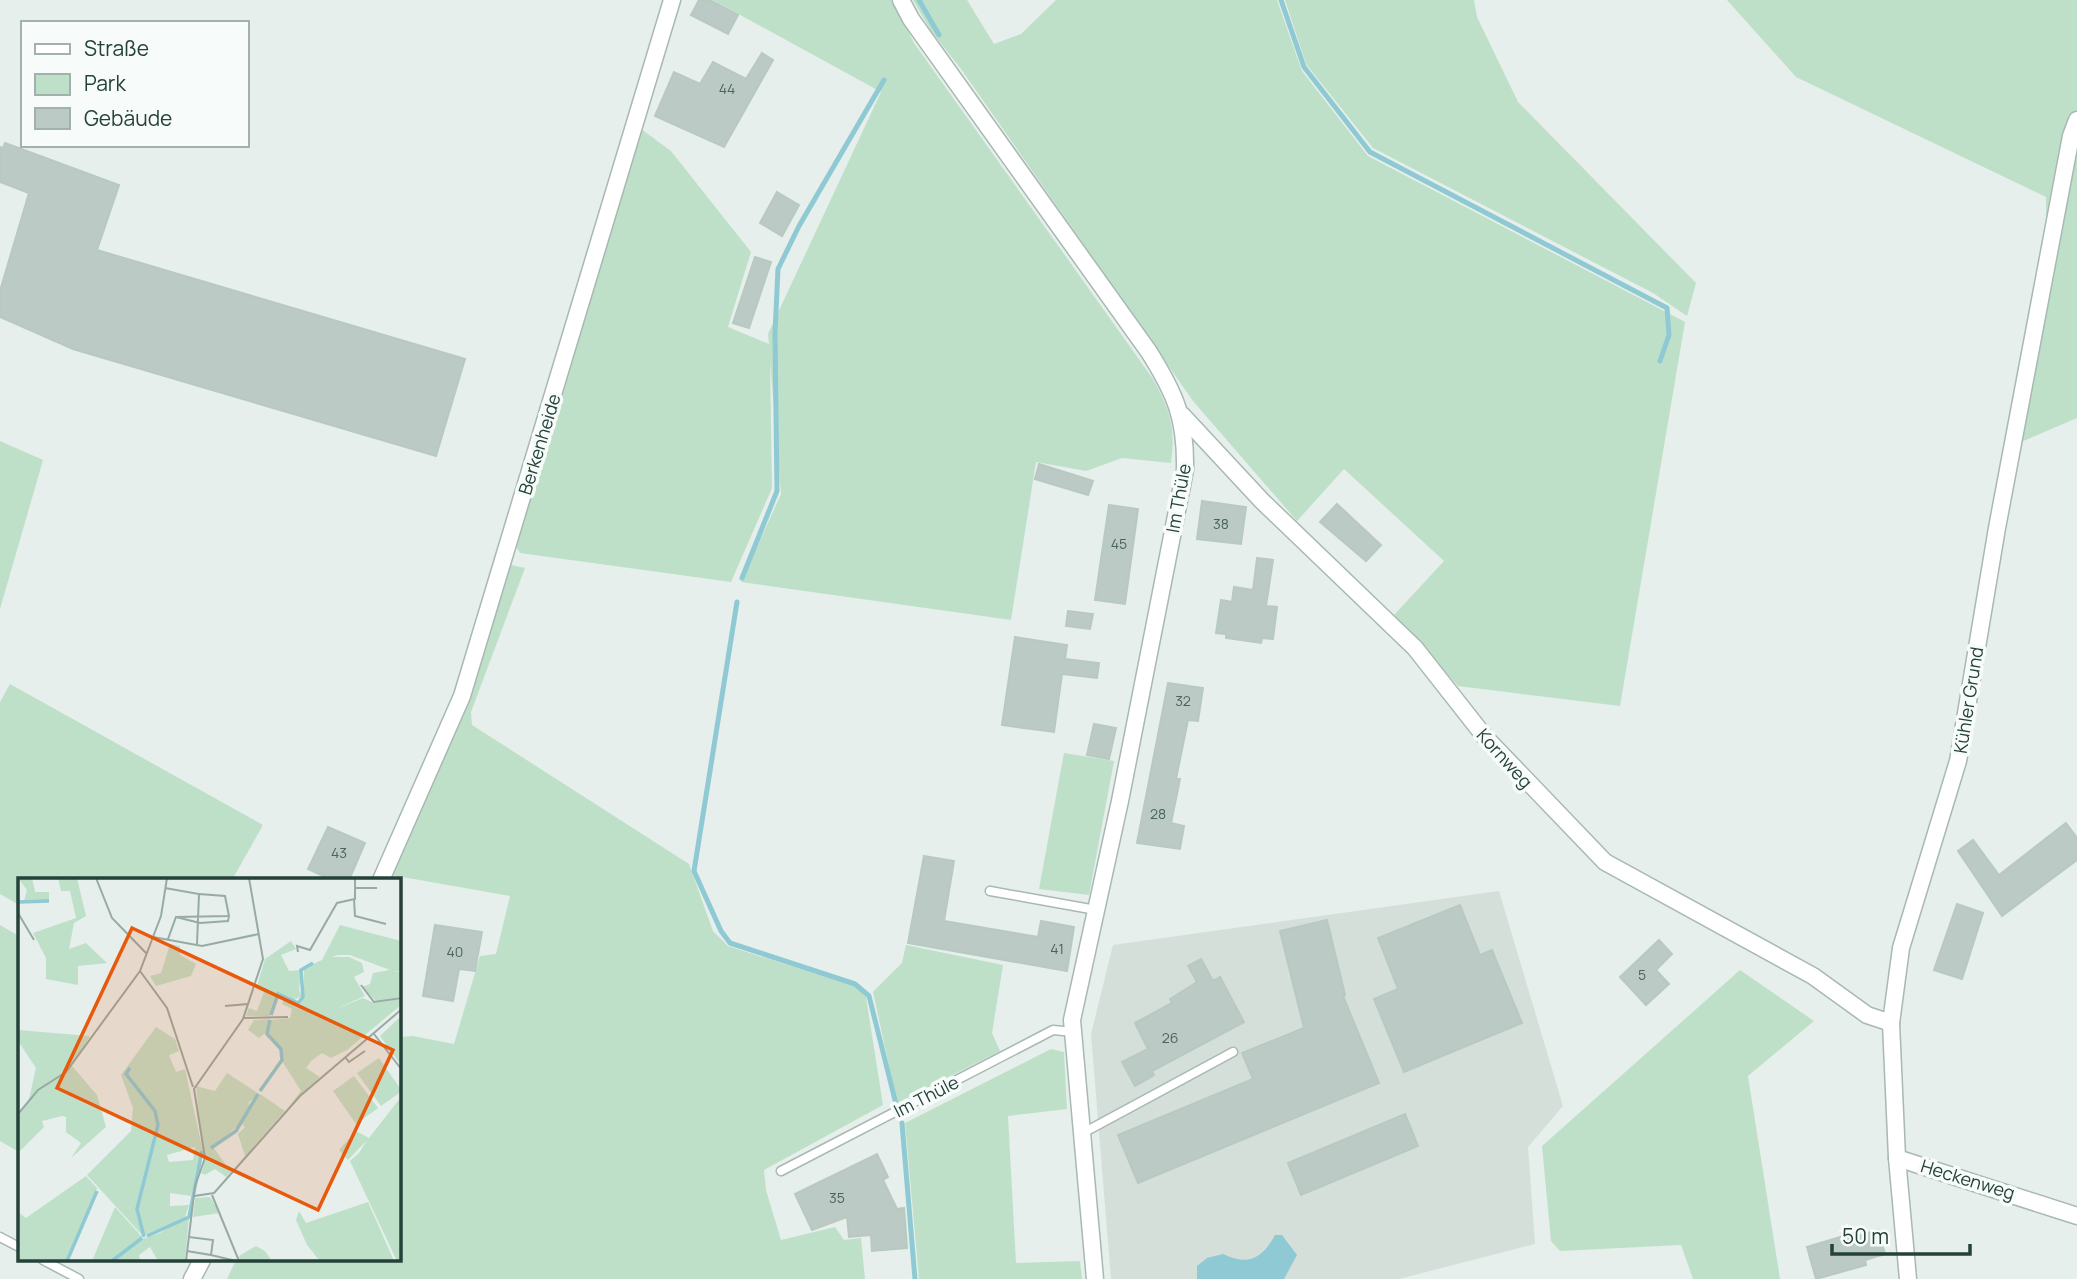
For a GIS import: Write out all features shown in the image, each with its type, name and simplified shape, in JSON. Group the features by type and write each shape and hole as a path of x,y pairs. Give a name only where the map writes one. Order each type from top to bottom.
{"street":[{"name":"Berkenheide","path":"382,878 462,696 672,0"},
{"name":"Im Thüle","path":"901,0 911,19 1149,352 1172,389 1182,415 1186,440 1185,470 1072,1020 1095,1279"},
{"name":"Kühler Grund","path":"1908,1279 1897,1158 1891,1023 1901,948 1958,761 1999,515 2071,136 2077,120"},
{"name":"Kornweg","path":"1182,415 1262,501 1415,648 1485,737 1605,862 1803,970 1867,1015 1891,1023"},
{"name":"Heckenweg","path":"1897,1158 2077,1216"},
{"path":"192,1279 201,1262"}],"lane":[{"path":"990,891 1096,910"},
{"name":"Im Thüle","path":"781,1171 1053,1030 1074,1032"},
{"path":"1083,1133 1233,1052"},
{"path":"0,1237 18,1246"},
{"path":"47,1262 79,1279"}],"shaded area":[{"path":"1499,891 1563,1106 1528,1147 1535,1244 1399,1279 1111,1279 1091,1034 1113,945"}],"green space":[{"path":"713,0 893,0 914,43 1159,390 1172,429 1171,463 1122,458 1086,471 1036,462 1011,620 741,582 781,494 770,362 772,488 731,582 520,553 515,545 641,129 671,151 751,252 728,327 769,344 768,334 881,92"},
{"path":"913,0 967,0 994,44 1021,34 1056,0 1277,0 1302,71 1368,156 1685,322 1620,706 1458,686 1394,615 1444,561 1344,469 1297,521 1193,401 961,69 931,31"},
{"path":"1285,0 1474,0 1477,17 1518,102 1696,283 1687,316 1653,293 1373,148 1306,64"},
{"path":"1727,0 2077,0 2077,418 2021,442 2059,214 2046,220 2046,197 1796,77"},
{"path":"0,441 43,460 0,609"},
{"path":"511,565 525,568 471,712 472,725 689,864 713,931 728,946 854,986 866,997 883,1105 764,1170 766,1190 781,1240 835,1227 844,1240 861,1238 865,1279 227,1279 235,1262 401,1262 401,1037 413,1036 454,1044 480,956 496,954 510,896 391,875 464,712"},
{"path":"10,684 263,825 233,878 18,878 18,904 0,894 0,702"},
{"path":"1064,753 1114,761 1089,895 1039,889"},
{"path":"0,925 18,935 18,1151 0,1141"},
{"path":"906,945 1003,965 992,1033 1000,1051 897,1103 873,992 902,963"},
{"path":"1740,970 1814,1021 1748,1076 1780,1279 1693,1279 1681,1245 1560,1251 1551,1241 1542,1146"},
{"path":"1051,1049 1064,1052 1067,1109 1008,1116 1016,1263 1080,1261 1082,1279 919,1279 905,1123"}],"water":[{"path":"1275,1235 1282,1235 1297,1255 1284,1279 1197,1279 1197,1266 1207,1258 1223,1254 1247,1260 1254,1258 1265,1250"}],"building":[{"path":"699,0 710,0 738,15 728,34 691,15"},
{"path":"762,53 773,60 724,147 655,116 674,72 700,84 713,62 746,79"},
{"path":"5,143 119,185 97,250 465,359 436,456 73,349 0,317 0,291 29,193 0,182 0,147 3,148"},
{"path":"777,192 799,205 782,236 760,223"},
{"path":"755,257 771,262 749,328 733,323"},
{"path":"1039,464 1093,481 1088,495 1035,479"},
{"path":"1202,501 1246,507 1241,544 1197,539"},
{"path":"1337,504 1381,545 1366,561 1320,522"},
{"path":"1109,505 1138,509 1125,604 1095,600"},
{"path":"1257,558 1273,560 1266,606 1277,607 1273,639 1262,638 1261,643 1226,638 1226,634 1216,633 1221,600 1232,602 1234,587 1253,590"},
{"path":"1068,611 1093,614 1090,629 1066,626"},
{"path":"1015,637 1067,645 1065,659 1099,663 1097,678 1062,674 1054,732 1002,725"},
{"path":"1168,683 1203,688 1198,721 1188,720 1176,779 1180,779 1171,823 1184,826 1180,849 1137,843"},
{"path":"1094,724 1116,728 1109,759 1087,755"},
{"path":"2066,823 2077,838 2077,860 2002,916 1958,851 1973,840 1999,875"},
{"path":"328,827 365,843 350,878 328,878 308,869"},
{"path":"924,856 954,861 944,921 1038,937 1041,921 1074,927 1067,971 908,943"},
{"path":"1957,904 1983,913 1962,979 1934,970"},
{"path":"1460,905 1480,955 1492,950 1522,1023 1404,1072 1374,999 1398,989 1378,938"},
{"path":"1327,920 1345,995 1343,996 1379,1083 1138,1183 1118,1135 1253,1079 1242,1053 1304,1028 1280,931"},
{"path":"435,925 482,932 475,971 459,969 453,1001 423,996"},
{"path":"1659,940 1672,954 1656,970 1669,984 1646,1005 1620,977"},
{"path":"1201,959 1213,981 1220,977 1244,1022 1152,1071 1154,1075 1135,1086 1122,1062 1148,1049 1135,1023 1172,1003 1170,999 1197,982 1188,966"},
{"path":"1405,1114 1418,1146 1301,1195 1288,1163"},
{"path":"877,1154 888,1177 883,1180 897,1209 904,1208 907,1248 872,1251 871,1235 849,1237 847,1217 812,1230 795,1194"},
{"path":"1878,1230 1885,1254 1865,1260 1866,1265 1816,1279 1807,1247 1857,1232 1858,1236"}],"waterway":[{"path":"919,0 939,35"},
{"path":"1281,0 1304,67 1370,152 1667,308 1669,335 1660,361"},
{"path":"742,578 777,491 775,333 778,269 799,226 884,80"},
{"path":"737,602 694,871 721,931 730,943 855,984 869,996 896,1104"},
{"path":"902,1123 915,1279"}]}
